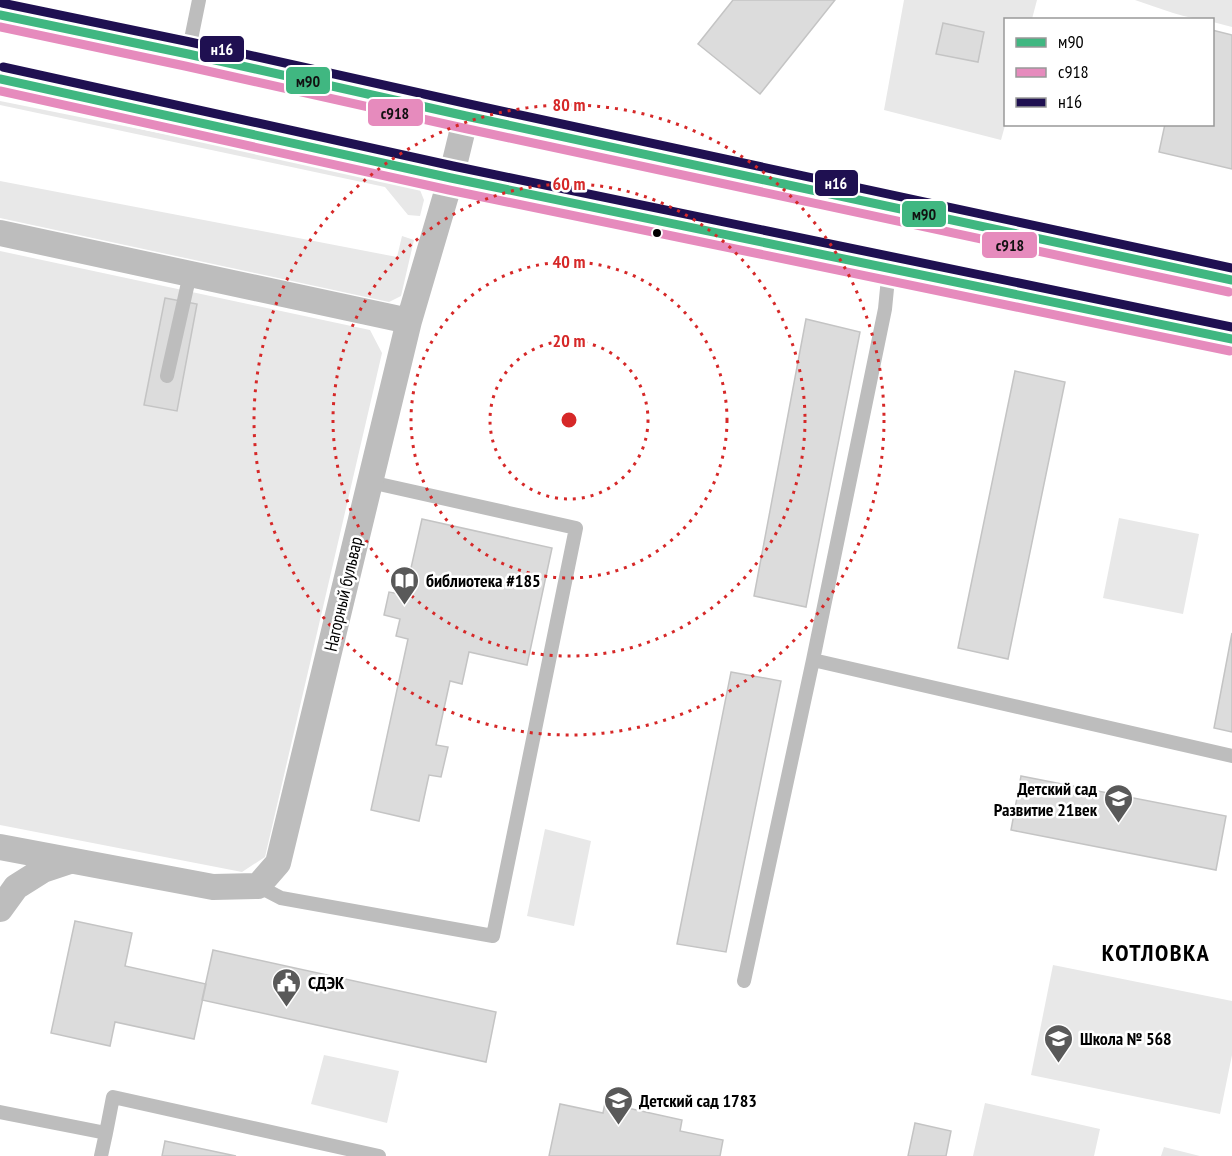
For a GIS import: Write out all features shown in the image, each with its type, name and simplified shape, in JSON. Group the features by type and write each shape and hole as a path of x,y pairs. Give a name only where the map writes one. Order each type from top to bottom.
{"main road":[{"path":"0,15 1232,280"},
{"path":"0,79 451,178 1232,339"}],"street":[{"name":"Нагорный бульвар","path":"258,886 279,863 409,321 451,178 466,116"},
{"path":"0,233 409,321"},
{"path":"0,847 213,887 258,886"},
{"path":"0,909 16,887 43,870 73,860"}],"lane":[{"path":"188,54 199,0"},
{"path":"744,981 885,309 889,268"},
{"path":"167,376 190,274"},
{"path":"258,886 281,898 493,936 576,528 370,482"},
{"path":"813,660 1232,756"},
{"path":"102,1156 113,1097 379,1156"},
{"path":"0,1112 106,1133"}],"shaded area":[{"path":"904,0 1037,0 1032,18 1004,18 1005,126 1001,140 884,110"},
{"path":"1135,0 1232,0 1232,27 1214,22 1214,18 1183,16"},
{"path":"0,101 418,185 424,200 420,216 408,215 385,187 0,105"},
{"path":"0,181 397,257 402,236 414,240 401,296 389,302 0,218"},
{"path":"0,251 370,330 382,353 265,857 242,872 0,825"},
{"path":"1119,518 1199,534 1183,614 1103,598"},
{"path":"545,829 591,841 574,926 527,916"},
{"path":"1053,965 1232,1001 1232,1055 1220,1114 1031,1075"},
{"path":"324,1055 399,1071 387,1123 311,1104"},
{"path":"985,1103 1100,1129 1094,1156 973,1156"},
{"path":"1164,1147 1200,1156 1161,1156"}],"building":[{"path":"733,0 835,0 760,94 698,44"},
{"path":"943,23 984,32 978,62 936,54"},
{"path":"1214,30 1232,35 1232,169 1159,152 1165,126 1214,126"},
{"path":"165,298 197,304 177,411 144,405"},
{"path":"806,319 860,332 806,607 754,596"},
{"path":"1015,371 1065,382 1008,659 958,648"},
{"path":"422,519 552,548 527,665 469,652 462,684 450,681 436,745 448,747 441,777 429,775 419,821 371,810 408,639 396,636 400,619 384,615 389,592 405,595"},
{"path":"1232,633 1232,732 1214,728"},
{"path":"731,672 781,681 726,952 677,944"},
{"name":"Детский сад Развитие 21век","path":"1021,776 1226,816 1216,870 1011,830"},
{"path":"75,921 132,933 125,966 206,984 194,1039 115,1022 110,1046 51,1033"},
{"path":"213,950 496,1012 486,1062 202,1000"},
{"name":"Детский сад 1783","path":"605,1103 682,1120 680,1131 723,1140 720,1156 549,1156 560,1104 603,1113"},
{"path":"915,1123 951,1131 946,1156 908,1156"},
{"path":"165,1141 236,1156 162,1156"}],"transit line":[{"name":"н16","path":"2,3 1232,268"},
{"name":"м90","path":"0,15 1232,280"},
{"name":"с918","path":"0,27 1229,292"},
{"name":"н16","path":"3,67 453,166 1232,327"},
{"name":"м90","path":"0,79 451,178 1232,339"},
{"name":"с918","path":"0,91 449,190 1230,351"}],"place":[{"name":"библиотека #185","path":"405,606"},
{"name":"Детский сад Развитие 21век","path":"1118,824"},
{"name":"СДЭК","path":"287,1008"},
{"name":"Школа № 568","path":"1059,1064"},
{"name":"Детский сад 1783","path":"618,1126"}],"district":[{"name":"КОТЛОВКА","path":"1156,952"}]}
